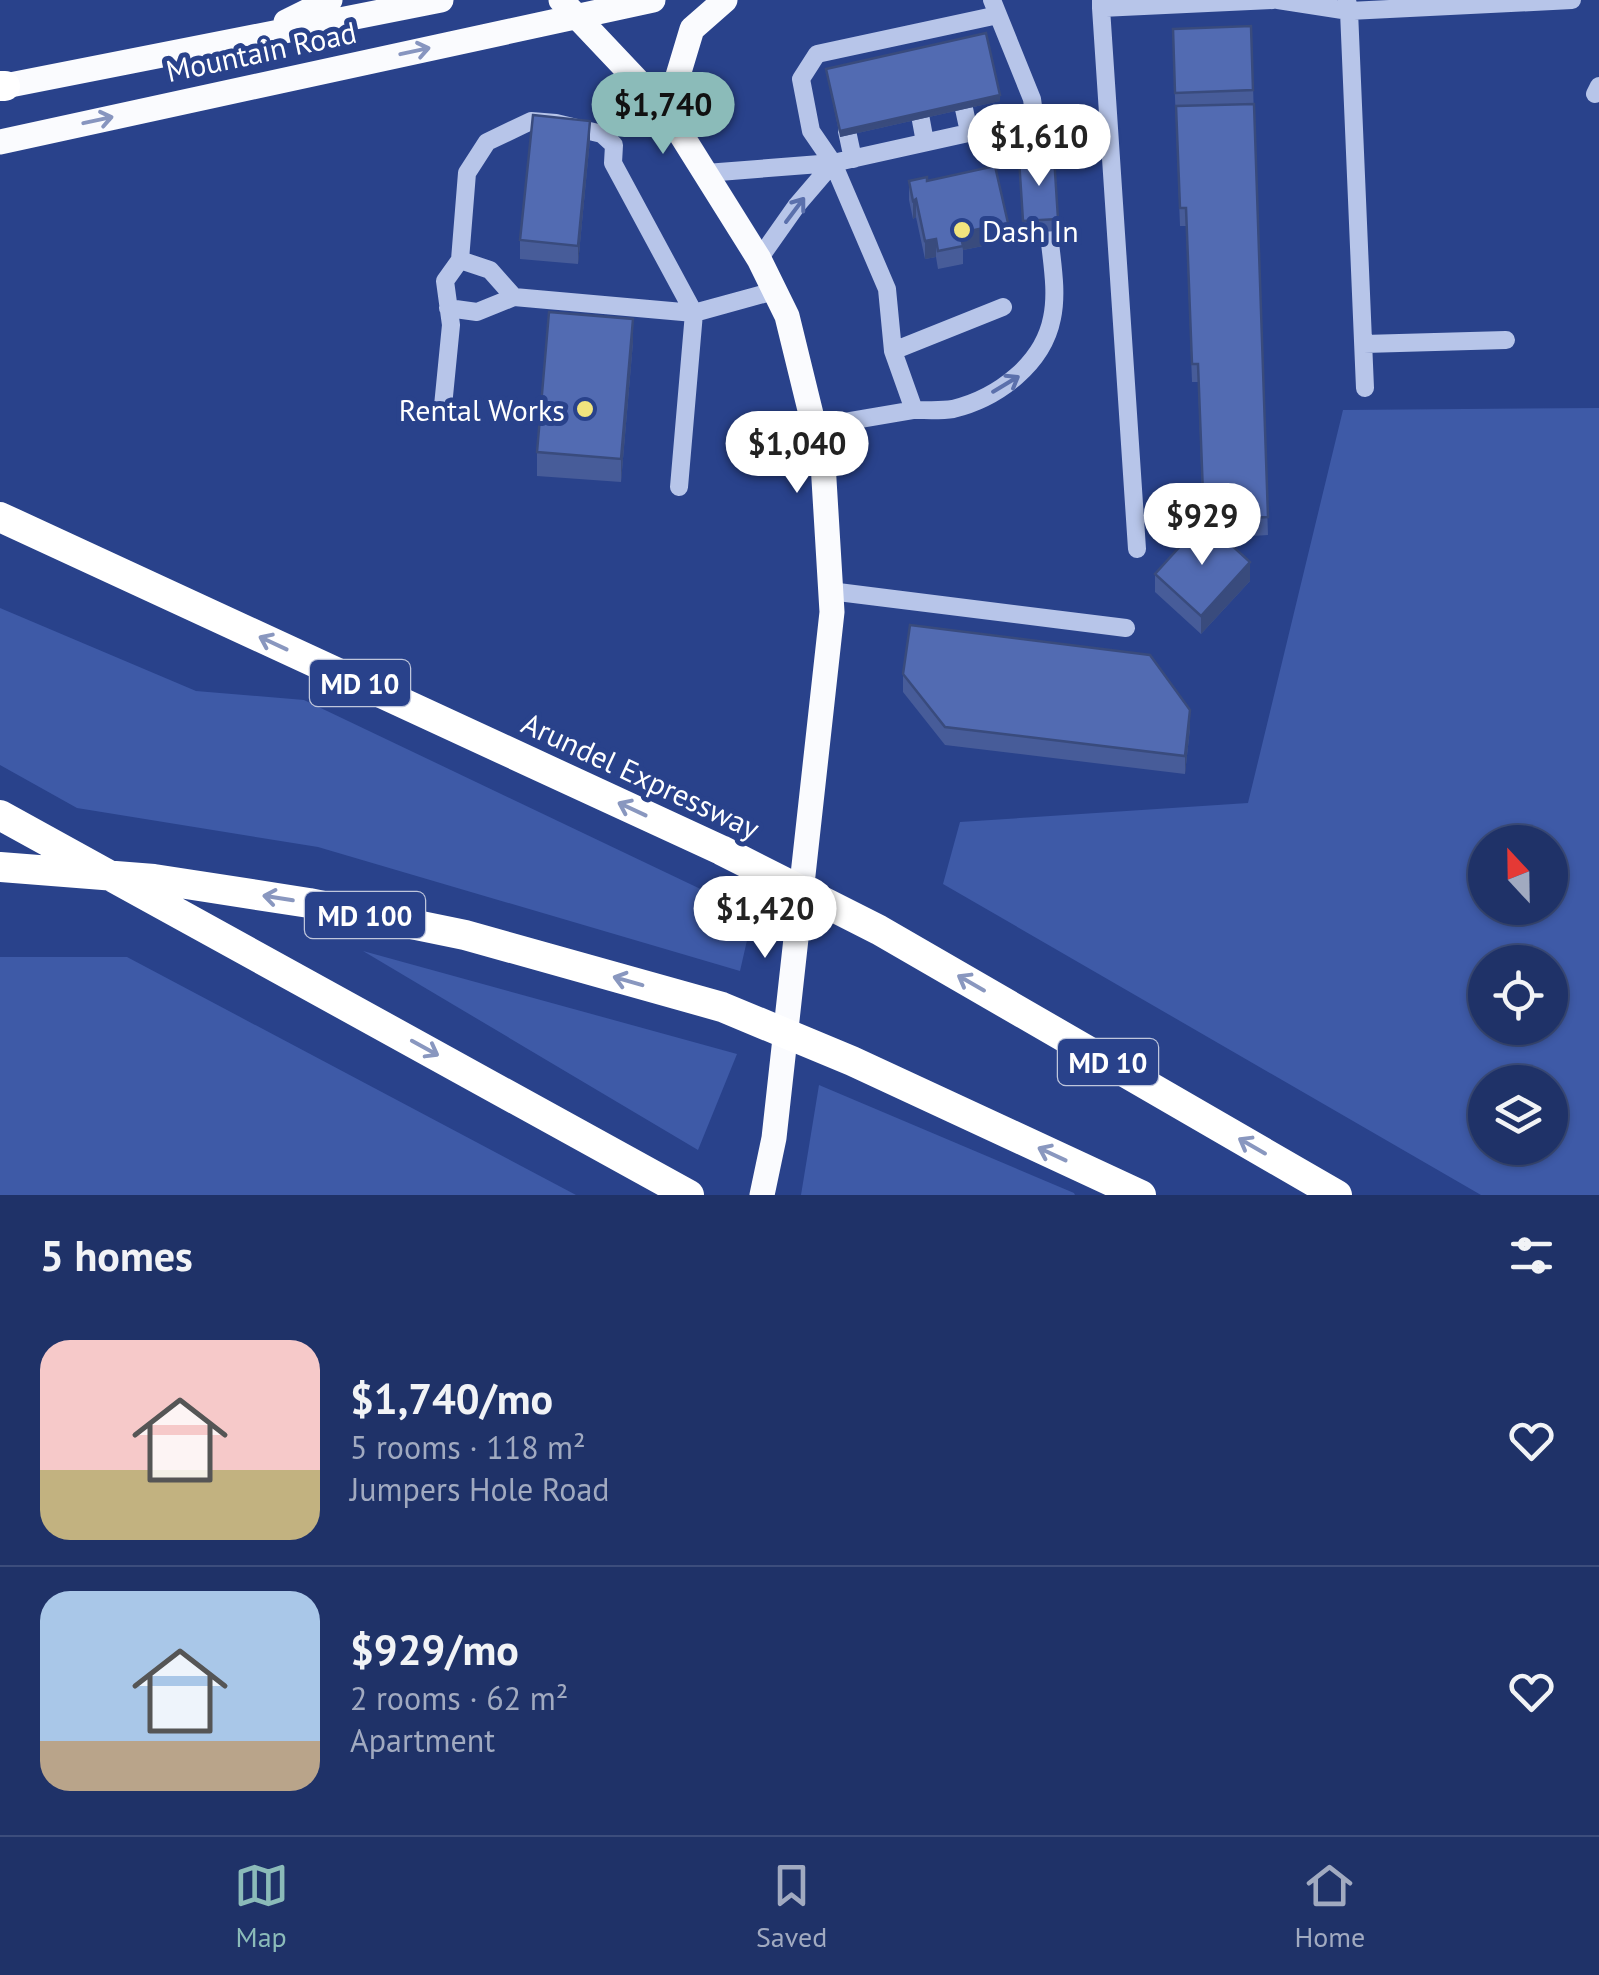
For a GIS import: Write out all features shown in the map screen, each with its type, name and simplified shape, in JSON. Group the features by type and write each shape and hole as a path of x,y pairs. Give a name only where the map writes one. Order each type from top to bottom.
{"highway":[{"name":"Arundel Expressway","path":"0,517 720,850 879,930 1337,1195"},
{"path":"0,816 689,1195"},
{"name":"MD 100","path":"0,867 154,880 309,903 465,935 722,1007 852,1061 1141,1195"}],"main road":[{"path":"258,36 330,0"},
{"name":"Mountain Road","path":"2,86 441,0"},
{"name":"Mountain Road","path":"0,142 568,8 652,0"},
{"path":"667,112 692,29 725,0"},
{"path":"568,8 667,112 759,259 787,316 822,464 830,629 774,1138 762,1195"}],"lane":[{"path":"1137,549 1102,4 1276,0 1348,6 1572,0"},
{"path":"1348,6 1366,388"},
{"path":"914,410 893,351 887,289 834,163 812,131 801,78 817,54 832,61 976,29 994,8 1032,99 1041,169"},
{"path":"963,104 969,132"},
{"path":"920,115 925,142"},
{"path":"706,173 834,163 853,159 881,145 925,142 969,132 998,119 1035,121"},
{"path":"443,406 451,325 445,281 460,260 466,173 487,142 532,121 602,134 614,145 613,163 694,313 678,487"},
{"path":"847,131 853,159"},
{"path":"759,259 797,205 834,163"},
{"path":"814,426 914,410 952,409 982,398 1021,374 1038,352 1052,319 1054,287 1049,232"},
{"path":"460,260 490,270 514,297"},
{"path":"448,308 477,312 514,297 694,313 774,290"},
{"path":"893,351 1002,307"},
{"path":"1364,344 1506,340"},
{"path":"830,591 1126,628"}],"shaded area":[{"path":"1599,408 1599,1195 1481,1195 943,884 960,822 1248,803 1343,410"},
{"path":"0,608 196,691 304,700 753,914 740,971 318,847 77,808 0,765"},
{"path":"363,951 737,1054 698,1150"},
{"path":"0,957 127,957 576,1195 0,1195"},
{"path":"819,1085 1074,1193 1075,1195 801,1195"}],"building":[{"path":"1251,26 1253,90 1175,93 1173,29"},
{"path":"986,33 1000,95 840,131 826,69"},
{"path":"1254,104 1268,517 1204,520 1198,364 1192,364 1186,208 1180,208 1176,106"},
{"path":"533,115 590,121 578,246 520,240"},
{"path":"1054,156 1058,219 1023,221 1019,159"},
{"name":"Dash In","path":"995,166 1008,223 960,233 963,246 938,251 936,239 925,241 909,181 927,177 927,181"},
{"name":"Rental Works","path":"549,312 633,319 621,459 537,452"},
{"path":"1204,520 1250,562 1201,616 1155,574"},
{"path":"910,625 1150,655 1190,710 1185,756 945,727 903,674"}],"place":[{"name":"Dash In","path":"962,230"},
{"name":"Rental Works","path":"585,409"}]}
